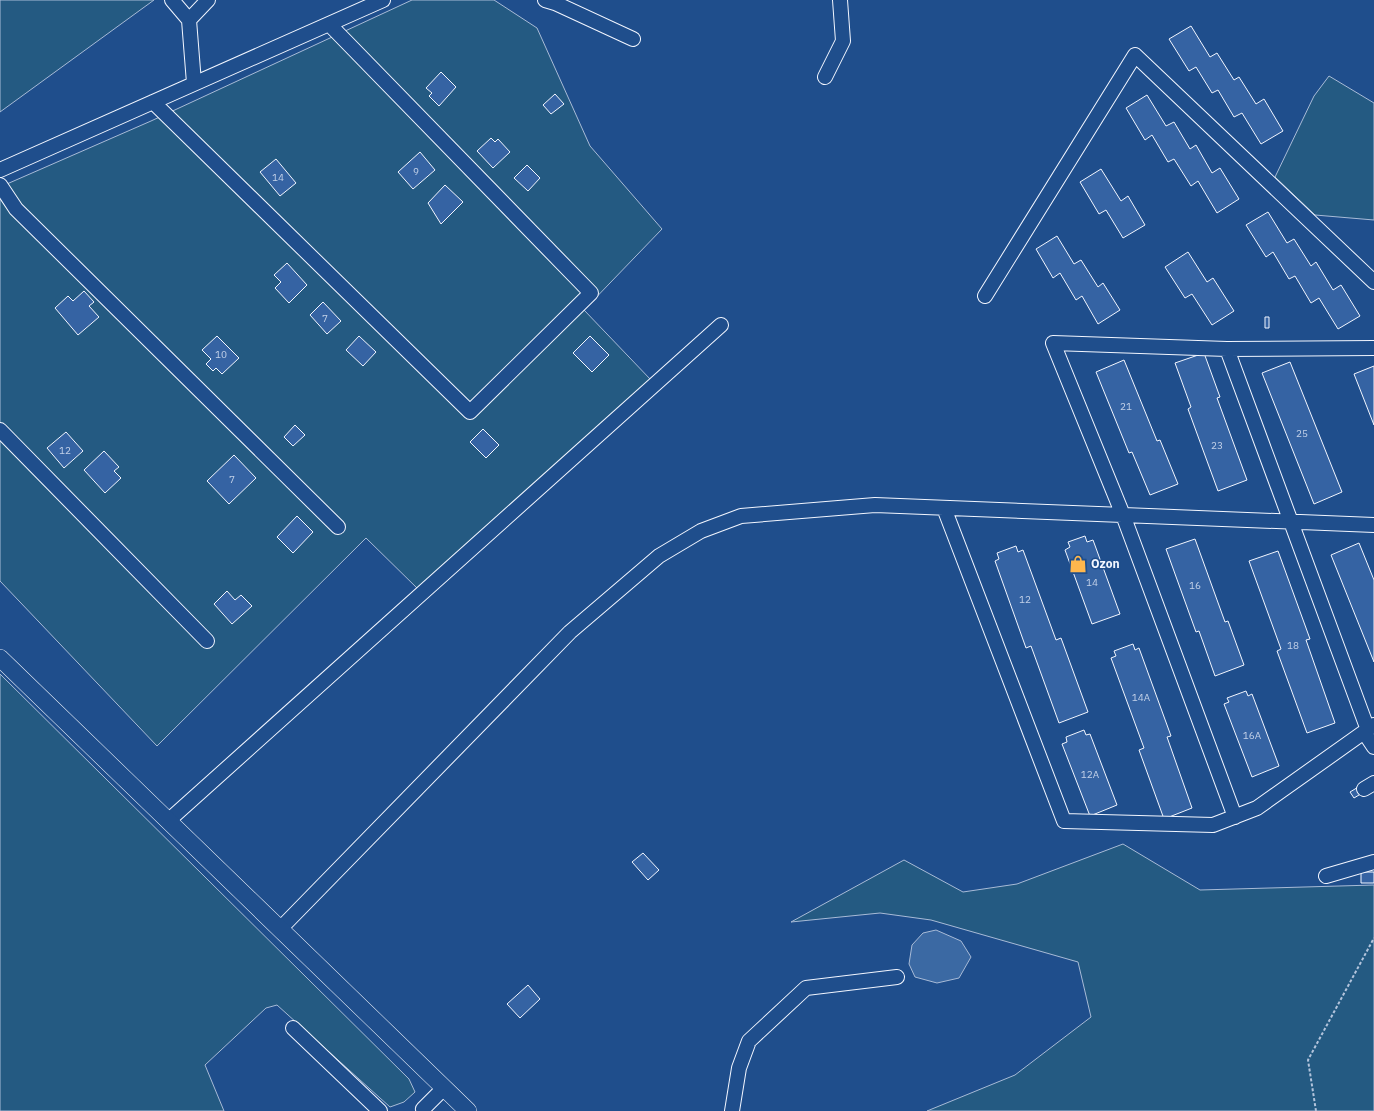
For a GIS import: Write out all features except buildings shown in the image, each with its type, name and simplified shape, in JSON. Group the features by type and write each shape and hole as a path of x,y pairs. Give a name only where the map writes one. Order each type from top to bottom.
{"main road":[{"path":"0,658 468,1111"}],"street":[{"path":"172,0 189,20 194,83"},
{"path":"189,20 208,0"},
{"path":"0,170 383,0"},
{"path":"545,0 633,39"},
{"path":"825,77 843,41 840,0"},
{"path":"153,102 470,412 591,293 329,24"},
{"path":"985,296 1135,55 1374,282"},
{"path":"0,185 16,209 338,527"},
{"path":"168,821 721,325"},
{"path":"1235,817 1123,515 1053,342 1227,349 1374,348"},
{"path":"1227,349 1369,729 1374,747"},
{"path":"0,430 207,641"},
{"path":"280,930 570,632 659,556 701,531 741,516 875,505 1374,525"},
{"path":"944,508 1064,821 1213,825 1257,808 1369,729"},
{"path":"1326,876 1374,862"},
{"path":"732,1111 739,1068 749,1041 806,988 897,977"},
{"path":"293,1028 380,1111"},
{"path":"423,1110 444,1088"}],"path":[{"path":"1316,1111 1308,1060 1374,938"}],"shaded area":[{"path":"0,0 154,0 0,112"},
{"path":"412,0 494,0 537,28 590,146 662,229 584,310 651,380 419,590 366,538 157,746 0,581 0,187 151,121"},
{"path":"1329,76 1374,103 1374,220 1315,215 1275,177 1314,96"},
{"path":"0,674 409,1079 415,1092 404,1102 390,1107 277,1005 266,1008 205,1065 224,1111 0,1111"},
{"path":"1123,844 1200,890 1374,885 1374,1111 927,1111 1015,1075 1091,1017 1078,962 931,920 880,913 791,922 904,860 963,892 1017,884"},
{"path":"936,930 961,941 971,957 959,978 937,983 915,977 909,964 912,945 923,933"}],"place":[{"name":"Ozon","path":"1078,564"}]}
